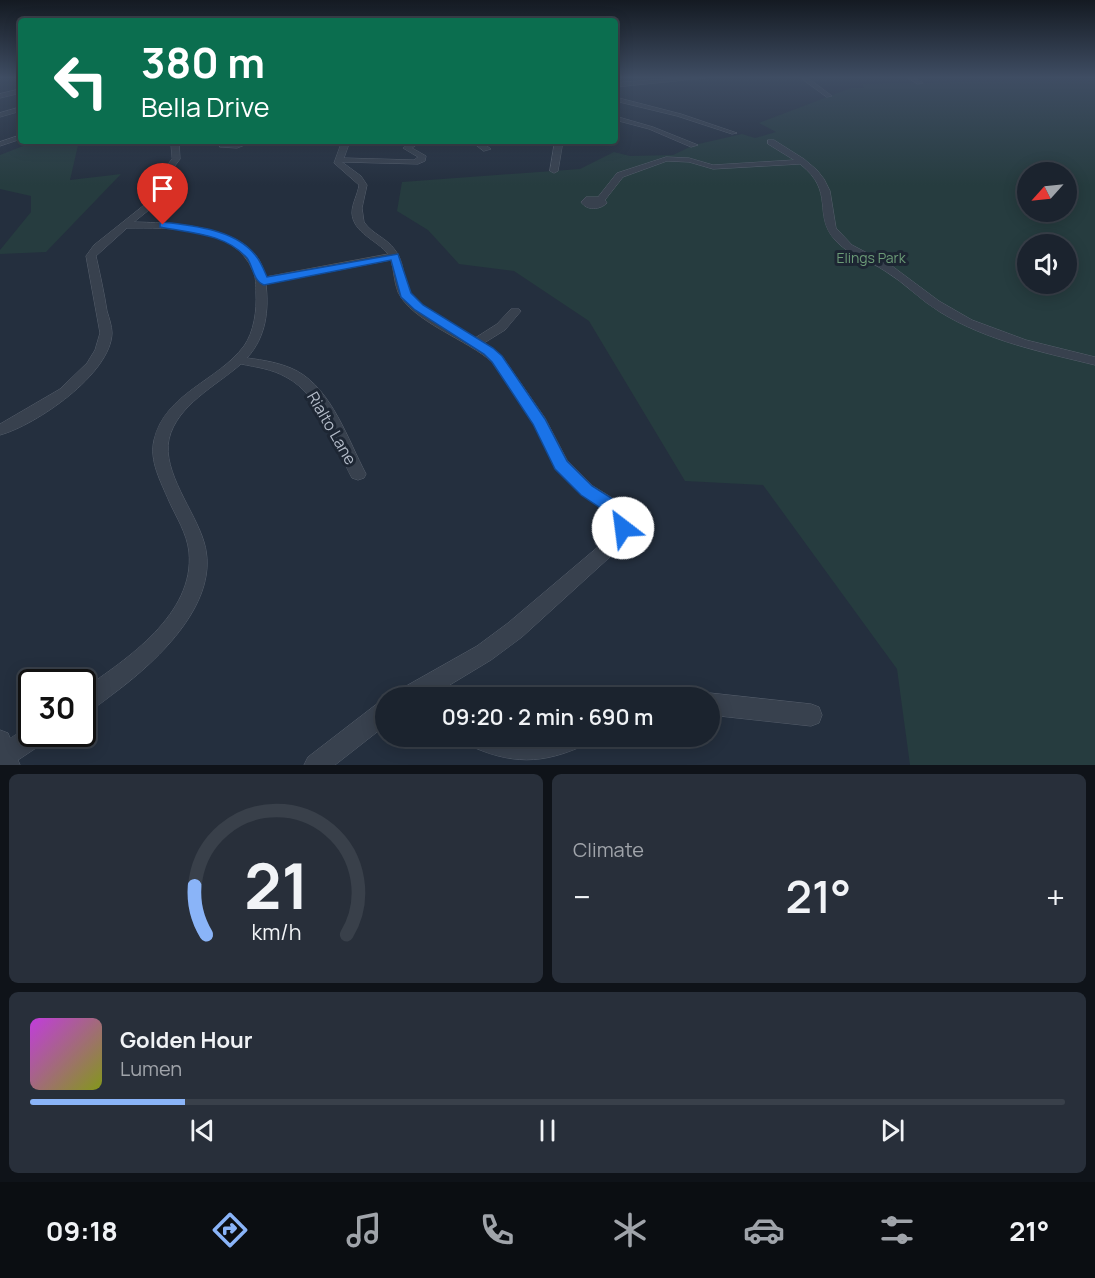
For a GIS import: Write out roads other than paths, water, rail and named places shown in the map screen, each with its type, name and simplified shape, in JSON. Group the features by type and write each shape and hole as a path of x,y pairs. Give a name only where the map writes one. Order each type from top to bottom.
{"street":[{"path":"675,114 734,133"},
{"path":"618,119 651,128 694,145"},
{"path":"0,144 18,137"},
{"path":"771,142 802,162 824,182 833,231 849,247 887,268 937,306 963,321 1001,336 1095,361"},
{"path":"0,430 62,394 97,360 105,342 106,333 91,256 98,247 162,195 164,191 161,179 176,159 175,144"},
{"path":"223,144 230,146 238,144"},
{"path":"345,144 339,160 340,168 355,174 363,185 357,210 360,225 389,248 395,256 402,288 411,301 497,359 540,423 561,464 586,490 621,512 625,523 618,537 606,551 515,630 443,687"},
{"path":"339,160 415,162 421,160 422,156 407,148 413,144"},
{"path":"480,144 487,149"},
{"path":"554,171 559,144"},
{"path":"600,200 620,175 666,159 688,160 713,167 802,162"},
{"path":"96,693 120,677 154,646 168,630 188,598 197,569 196,544 162,461 162,438 167,426 183,404 238,360 258,333 264,281 252,257 237,244 203,230 163,225 126,225"},
{"path":"264,281 395,256"},
{"path":"476,343 501,327 515,311"},
{"name":"Rialto Lane","path":"238,360 281,369 302,380 311,388 358,474"},
{"path":"720,705 811,715"},
{"path":"316,765 375,719"},
{"path":"3,755 18,746"},
{"path":"497,747 522,751 538,751 553,747"}],"park label":[{"name":"Elings Park","path":"871,258"}]}
